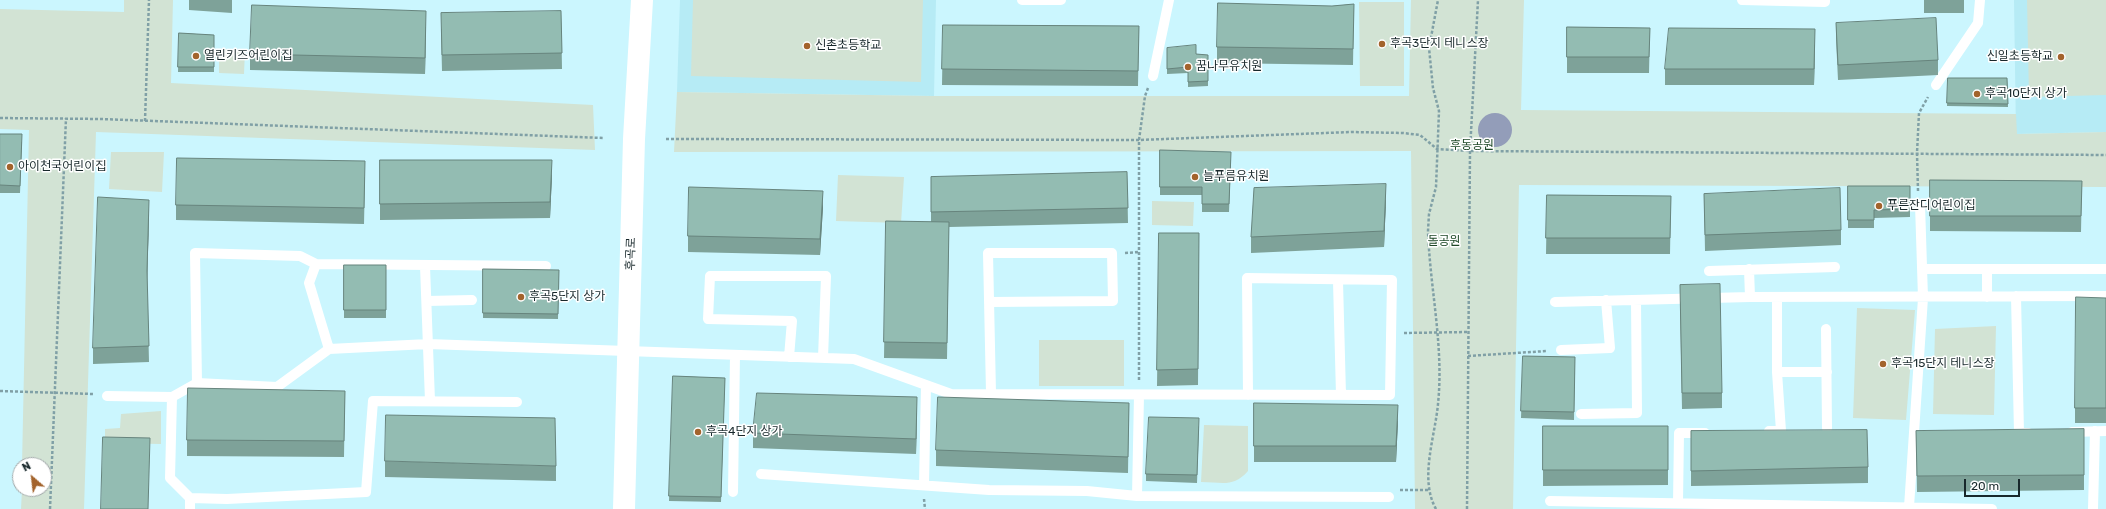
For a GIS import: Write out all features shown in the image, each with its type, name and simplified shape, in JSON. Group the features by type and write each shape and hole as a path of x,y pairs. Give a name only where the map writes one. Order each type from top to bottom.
{"street":[{"name":"후곡로","path":"624,509 628,418 627,352 642,0"}],"lane":[{"path":"1022,0 1061,0"},
{"path":"1154,76 1169,0"},
{"path":"1742,0 1825,2 1825,0"},
{"path":"1936,85 1978,23 1980,0"},
{"path":"1909,507 1923,298 1920,204"},
{"path":"197,383 194,253 300,256 316,264 546,266"},
{"path":"990,302 1113,301 1112,253 988,253 991,393"},
{"path":"316,264 309,283 329,349"},
{"path":"425,266 430,401"},
{"path":"1710,271 1835,267"},
{"path":"1922,269 2106,269"},
{"path":"1986,297 1987,269"},
{"path":"1749,270 1750,296"},
{"path":"789,357 792,321 708,319 710,276 826,276 823,358"},
{"path":"106,396 172,397 197,383 277,386 329,349 428,344 854,359 951,394 991,393 1139,395 1248,395 1341,395 1390,395 1392,280 1338,281 1246,278 1248,395"},
{"path":"1338,281 1341,395"},
{"path":"1555,302 1750,296 1923,298 2106,296"},
{"path":"2016,296 2019,433 2042,432"},
{"path":"1757,432 1780,431 1777,372 1777,297"},
{"path":"427,301 472,300"},
{"path":"1561,350 1610,348 1606,300"},
{"path":"1581,414 1637,413 1636,300"},
{"path":"1826,329 1828,428"},
{"path":"733,492 735,355"},
{"path":"1777,372 1827,372"},
{"path":"924,485 926,385"},
{"path":"1137,496 1139,395"},
{"path":"172,397 170,478 190,498 227,504 366,492 373,401 517,402"},
{"path":"2093,509 2095,431"},
{"path":"2064,432 2106,431"},
{"path":"1678,503 1679,433 1718,432"},
{"path":"761,474 989,490 1087,491 1137,496 1389,497"},
{"path":"190,498 190,509"},
{"path":"1550,501 1992,509"}],"path":[{"path":"146,121 148,0"},
{"path":"1436,509 1430,490 1430,462 1439,387 1438,333 1428,231 1429,214 1436,187 1436,149 1439,111 1433,88 1429,48 1438,0"},
{"path":"1467,509 1470,151 1478,0"},
{"path":"1139,395 1139,140 1145,96 1154,76"},
{"path":"1920,204 1917,154 1919,113 1936,85"},
{"path":"0,118 66,118 604,138"},
{"path":"50,509 66,118"},
{"path":"666,139 1139,140 1343,132 1403,133 1420,135 1436,149 1470,151 2106,155"},
{"path":"1391,333 1468,332"},
{"path":"1468,356 1561,350"},
{"path":"0,391 88,393 106,396"},
{"path":"1389,497 1389,490 1430,490"}],"shaded area":[{"name":"신촌초등학교","path":"680,0 936,0 934,96 677,92"},
{"name":"신일초등학교","path":"2014,0 2106,0 2106,132 2016,134"},
{"path":"1495,113 1501,114 1507,118 1511,124 1511,136 1507,142 1501,146 1495,147 1489,146 1483,142 1479,136 1478,130 1479,124 1483,118 1489,114"}],"green space":[{"path":"124,0 173,0 171,83 593,105 595,150 96,132 84,509 21,509 22,497 52,497 52,457 22,457 29,130 0,129 0,9 124,12"},
{"name":"신촌초등학교","path":"693,0 923,0 921,82 691,76"},
{"name":"후동공원","path":"1411,0 1524,0 1521,110 2016,114 2017,134 2106,132 2106,187 1519,185 1513,509 1415,509 1411,151 674,152 677,92 934,96 1409,96"},
{"name":"신일초등학교","path":"2027,0 2106,0 2106,95 2029,97"},
{"name":"후곡3단지 테니스장","path":"1359,2 1404,2 1404,86 1360,86"},
{"path":"219,49 245,50 244,74 219,73"},
{"path":"111,152 164,152 162,192 109,189"},
{"path":"838,175 904,177 901,223 836,221"},
{"path":"1152,201 1194,202 1193,226 1152,225"},
{"name":"후곡15단지 테니스장","path":"1857,308 1915,310 1906,420 1853,418"},
{"path":"1996,326 1994,415 1933,414 1935,329"},
{"path":"1039,340 1124,340 1124,386 1039,386"},
{"path":"161,411 161,444 105,443 105,429 120,428 121,414"},
{"path":"1204,425 1248,426 1248,471 1243,476 1237,480 1227,483 1201,482"}],"building":[{"path":"1218,3 1332,6 1354,4 1353,49 1217,47"},
{"path":"252,5 426,11 425,58 250,54"},
{"path":"561,11 562,53 442,55 441,13"},
{"path":"1936,18 1938,60 1838,65 1836,23"},
{"path":"943,25 1139,26 1138,71 942,69"},
{"path":"1567,27 1650,28 1649,57 1567,57"},
{"path":"1669,28 1815,29 1814,69 1665,69"},
{"name":"열린키즈어린이집","path":"179,33 214,35 214,67 178,67"},
{"name":"꿈나무유치원","path":"1196,45 1196,54 1208,55 1208,81 1188,82 1188,67 1167,69 1167,48"},
{"name":"후곡10단지 상가","path":"1948,78 2007,78 2008,104 1947,103"},
{"name":"아이천국어린이집","path":"0,134 22,134 20,186 0,185"},
{"name":"늘푸름유치원","path":"1160,150 1231,152 1229,204 1202,204 1202,187 1160,187"},
{"path":"177,158 365,161 364,208 176,205"},
{"path":"380,160 552,160 550,202 380,204"},
{"path":"1127,172 1128,208 931,212 931,177"},
{"path":"1930,180 2082,181 2081,216 1930,216"},
{"path":"1386,184 1384,231 1251,237 1254,188"},
{"name":"푸른잔디어린이집","path":"1848,186 1910,186 1910,209 1874,210 1874,220 1848,220"},
{"path":"689,187 823,191 820,239 688,236"},
{"path":"1840,188 1841,230 1705,235 1704,194"},
{"path":"1547,195 1671,196 1670,238 1546,238"},
{"path":"98,197 149,200 147,271 149,346 93,348"},
{"path":"886,221 949,222 947,343 884,342"},
{"path":"1159,233 1199,233 1198,369 1157,370"},
{"path":"344,265 386,265 386,310 344,310"},
{"name":"후곡5단지 상가","path":"483,269 559,270 558,314 483,313"},
{"path":"1720,284 1722,393 1682,393 1680,285"},
{"path":"2076,297 2106,298 2106,408 2075,408"},
{"path":"1523,356 1575,357 1574,412 1521,411"},
{"name":"후곡4단지 상가","path":"673,376 725,378 721,497 669,496"},
{"path":"188,388 345,391 344,441 187,440"},
{"path":"757,393 917,397 916,439 753,433"},
{"path":"938,397 1129,403 1128,457 936,450"},
{"path":"1254,403 1398,405 1396,446 1254,446"},
{"path":"386,415 555,418 556,466 385,461"},
{"path":"1149,417 1199,418 1197,475 1146,474"},
{"path":"1543,426 1668,426 1668,470 1543,470"},
{"path":"2084,429 2084,475 1917,476 1916,431"},
{"path":"1867,430 1868,467 1691,471 1691,431"},
{"path":"103,437 150,438 148,509 101,509"}],"place":[{"name":"후곡3단지 테니스장","path":"1382,44"},
{"name":"신촌초등학교","path":"807,46"},
{"name":"열린키즈어린이집","path":"196,56"},
{"name":"신일초등학교","path":"2061,57"},
{"name":"꿈나무유치원","path":"1188,67"},
{"name":"후곡10단지 상가","path":"1977,94"},
{"name":"아이천국어린이집","path":"10,167"},
{"name":"늘푸름유치원","path":"1195,177"},
{"name":"푸른잔디어린이집","path":"1879,206"},
{"name":"후곡5단지 상가","path":"521,297"},
{"name":"후곡15단지 테니스장","path":"1883,364"},
{"name":"후곡4단지 상가","path":"698,432"}],"park label":[{"name":"돌공원","path":"1444,242"}]}
